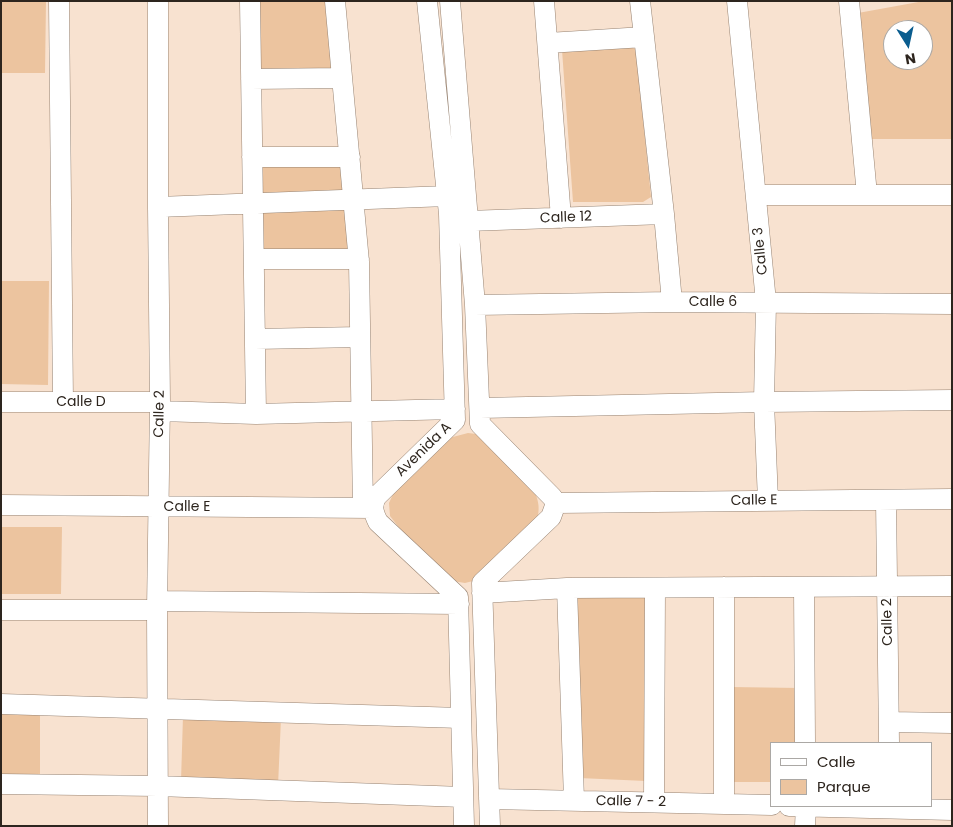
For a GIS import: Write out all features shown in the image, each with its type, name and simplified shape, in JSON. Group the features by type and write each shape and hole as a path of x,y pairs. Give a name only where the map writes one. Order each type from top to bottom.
{"street":[{"path":"59,1 63,402"},
{"name":"Calle 2","path":"158,1 160,407 157,606 158,826"},
{"path":"250,1 256,414"},
{"path":"334,1 359,259 361,411 368,508 378,522 458,596 464,826"},
{"name":"Avenida A","path":"368,508 377,496 455,420 449,214 427,1"},
{"path":"450,1 475,306 480,424 556,503 551,517 482,582 490,826"},
{"path":"544,1 561,218"},
{"path":"640,1 672,302"},
{"name":"Calle 3","path":"737,1 766,302 764,402 768,501"},
{"path":"849,1 867,195"},
{"path":"548,43 644,37"},
{"path":"251,79 342,78"},
{"path":"252,157 350,157"},
{"path":"756,195 952,195"},
{"path":"158,207 447,196"},
{"name":"Calle 12","path":"468,220 664,214"},
{"path":"254,259 359,259"},
{"name":"Calle 6","path":"475,306 672,302 952,304"},
{"path":"255,339 360,337"},
{"path":"480,408 952,400"},
{"name":"Calle D","path":"1,402 63,402 256,414 455,409"},
{"name":"Calle E","path":"556,503 952,499"},
{"name":"Calle 2","path":"886,500 889,742"},
{"name":"Calle E","path":"1,506 368,508"},
{"path":"482,593 567,588 952,586"},
{"path":"724,587 724,804"},
{"path":"804,587 805,742"},
{"path":"567,588 574,800"},
{"path":"654,802 655,588"},
{"path":"1,610 157,606 459,604"},
{"path":"1,704 461,718"},
{"path":"889,722 952,723"},
{"path":"1,784 158,786 463,797"},
{"name":"Calle 7 - 2","path":"489,799 770,805"},
{"path":"805,826 806,807"},
{"path":"818,807 889,813 952,810"}],"green space":[{"path":"1,1 46,1 45,73 1,73"},
{"path":"257,1 331,1 338,72 259,73"},
{"path":"924,1 952,1 952,139 869,139 858,13"},
{"path":"629,45 636,50 651,197 643,202 573,202 562,50"},
{"path":"258,161 347,162 355,255 259,254"},
{"path":"1,281 49,281 48,385 1,384"},
{"path":"468,433 476,434 485,441 536,495 539,509 536,524 477,580 465,583 453,581 404,534 390,516 389,503 395,490 449,438"},
{"path":"1,527 62,527 61,594 1,594"},
{"path":"574,594 648,595 646,781 579,778"},
{"path":"730,687 800,688 800,742 770,742 770,782 731,782"},
{"path":"1,709 40,711 40,779 1,777"},
{"path":"183,716 281,718 278,786 181,781"}]}
